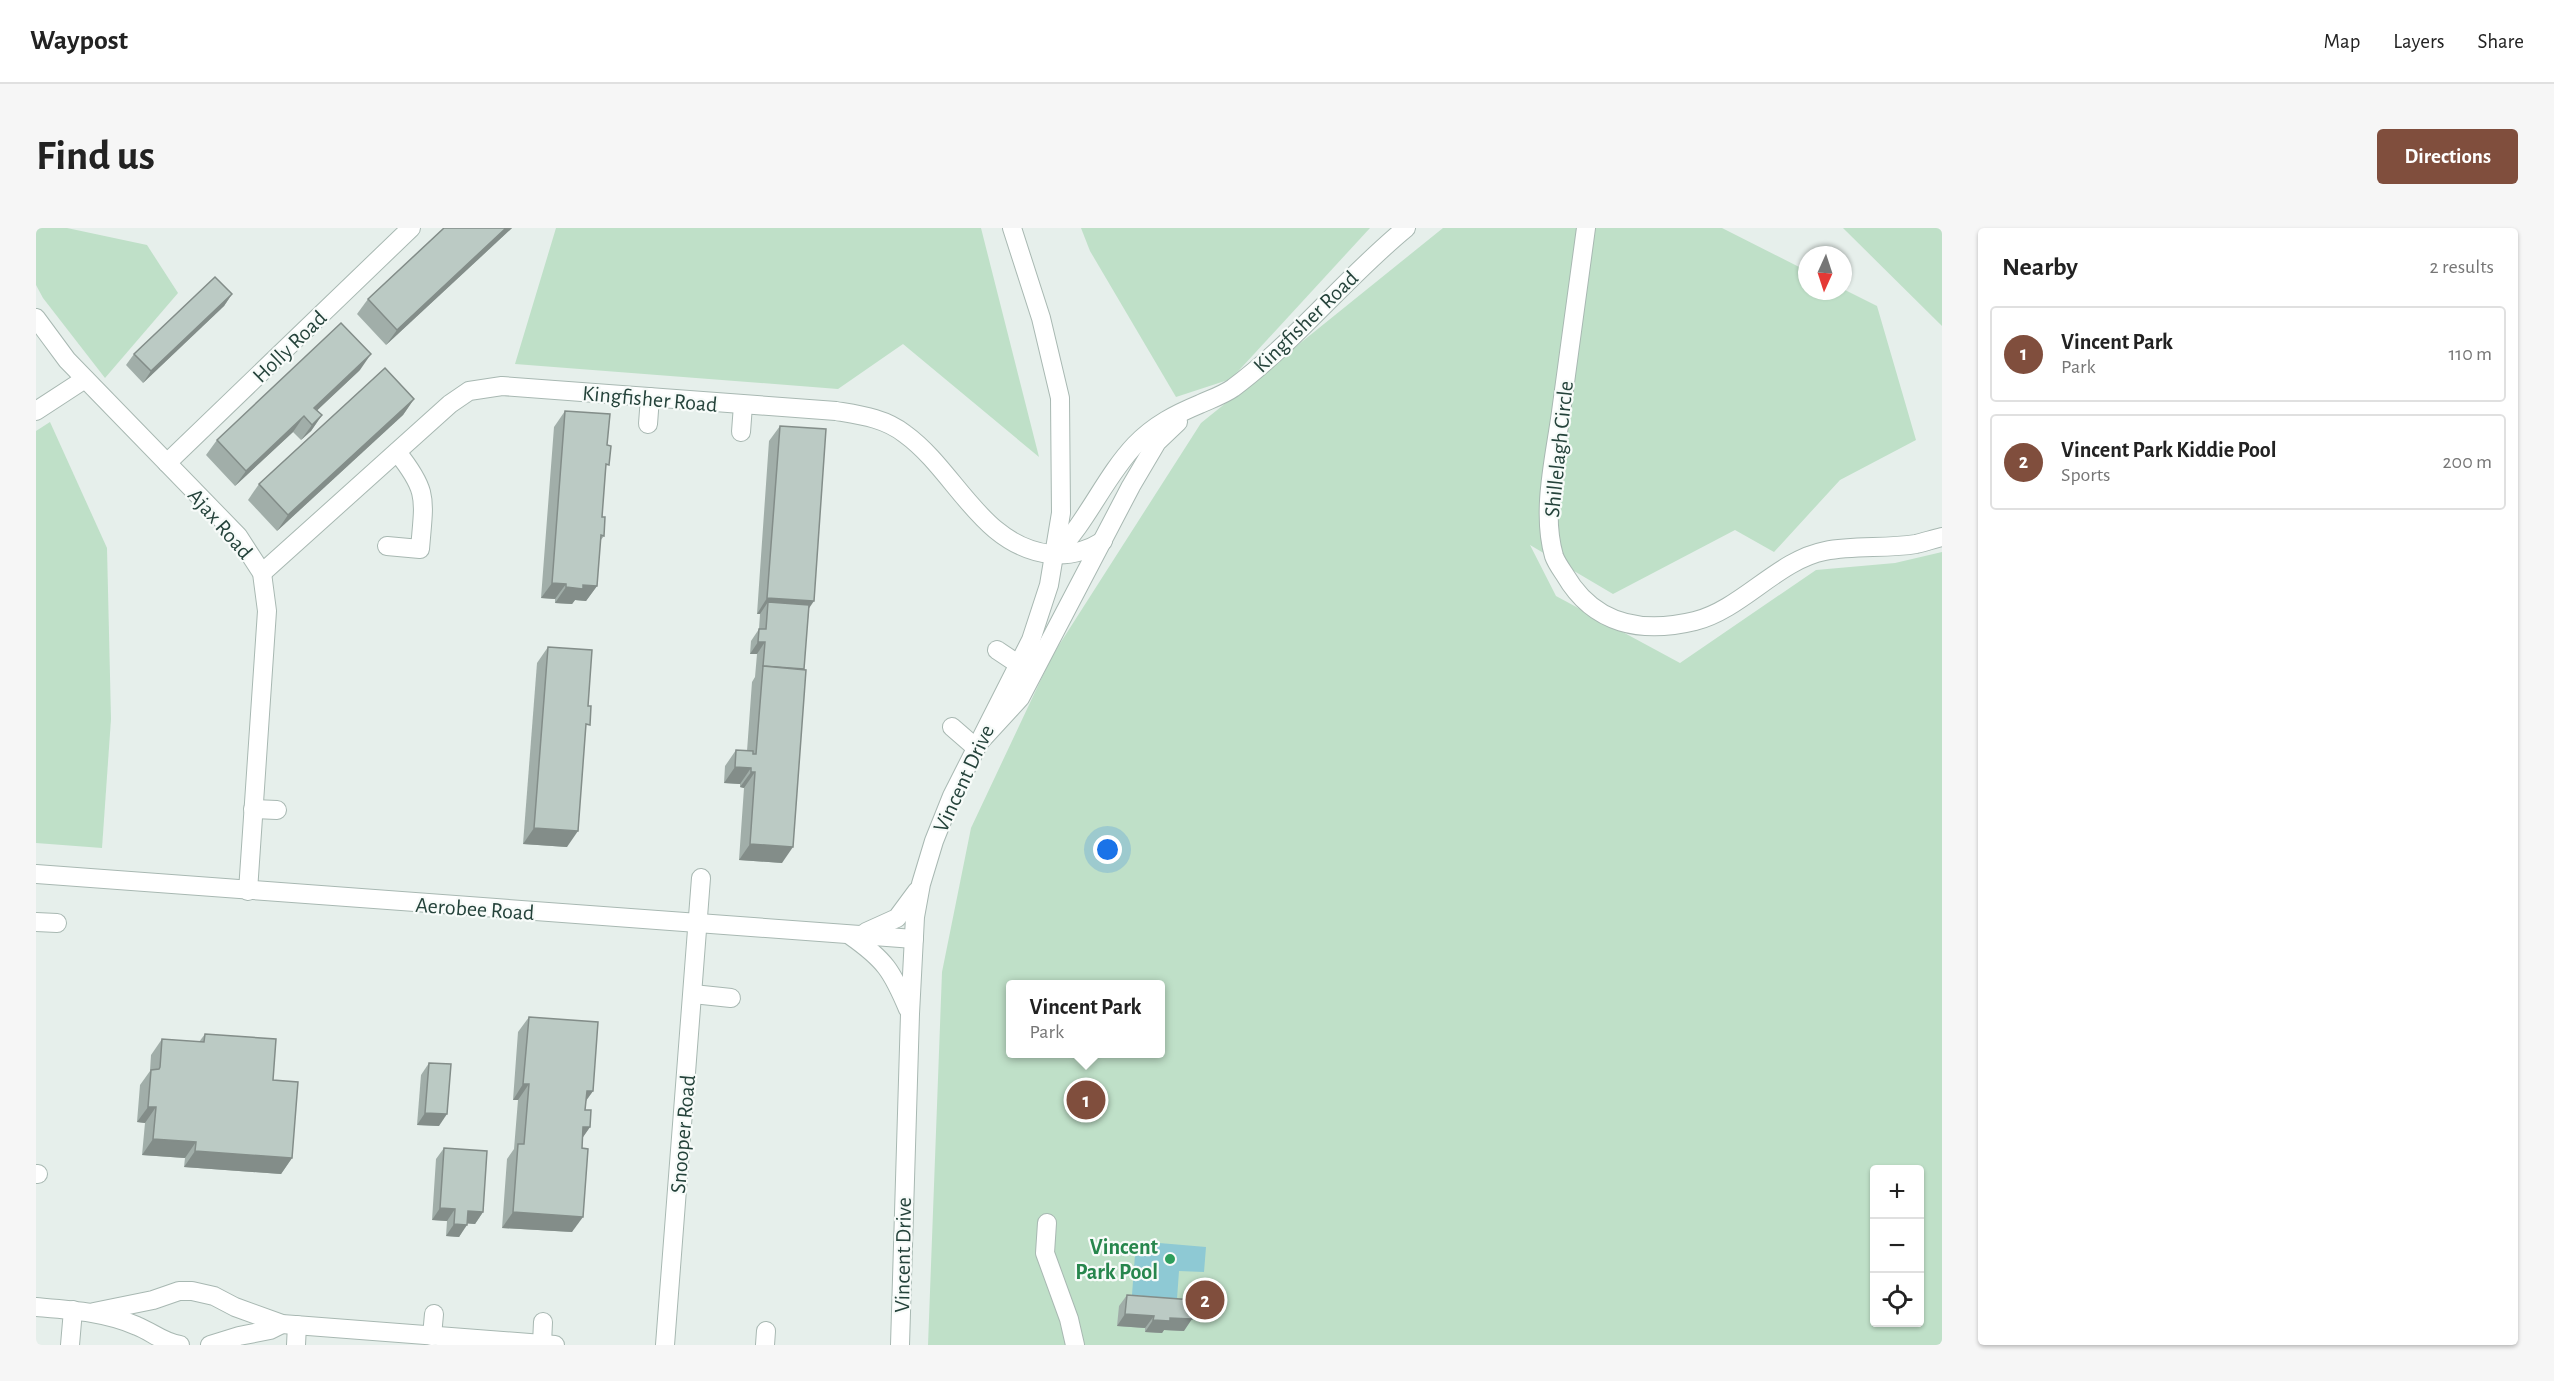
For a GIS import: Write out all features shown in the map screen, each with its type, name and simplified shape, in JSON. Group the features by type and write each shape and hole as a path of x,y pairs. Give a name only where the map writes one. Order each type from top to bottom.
{"street":[{"name":"Holly Road","path":"167,463 411,228"},
{"name":"Vincent Drive","path":"900,1345 910,1014 914,939 921,884 934,841 975,747 1018,664 1043,608 1061,513 1063,480 1060,398 1041,318 1012,228"},
{"name":"Kingfisher Road","path":"1055,554 1072,537 1134,446 1151,430 1170,417 1232,390 1301,330 1375,253 1406,228"},
{"name":"Shillelagh Circle","path":"1586,228 1548,522 1554,557 1573,590 1590,606 1609,619 1635,625 1662,626 1696,621 1731,606 1772,576 1825,551 1916,544 1942,537"},
{"name":"Ajax Road","path":"36,318 67,360 238,536 262,573 267,611 248,891"},
{"path":"36,411 85,379"},
{"name":"Kingfisher Road","path":"262,573 450,404 469,391 486,387 836,411 875,418 904,432 925,450 995,531 1032,552 1076,553 1092,548 1103,541"},
{"path":"648,424 650,397"},
{"path":"741,432 743,405"},
{"name":"Kingfisher Road","path":"975,747 1020,698 1157,442 1197,405"},
{"path":"387,546 420,549 423,502 421,485 397,452"},
{"path":"997,650 1018,664"},
{"path":"952,728 975,747"},
{"path":"253,809 277,810"},
{"name":"Aerobee Road","path":"36,874 914,939"},
{"name":"Snooper Road","path":"665,1345 701,878"},
{"path":"849,935 871,932 897,918 921,884"},
{"path":"36,922 57,923"},
{"path":"849,935 870,949 890,969 910,1014"},
{"path":"693,994 731,998"},
{"path":"1047,1223 1045,1253 1069,1319 1075,1345"},
{"path":"94,1312 109,1307 135,1304 179,1291 192,1291 214,1296 236,1307 289,1324 484,1342 548,1345 543,1322"},
{"path":"36,1307 94,1312 137,1326 180,1345"},
{"path":"70,1345 73,1310"},
{"path":"432,1336 434,1314"},
{"path":"210,1345 289,1324"},
{"path":"289,1324 296,1345"}],"green space":[{"path":"36,228 67,228 147,245 178,293 105,378 43,298 36,285"},
{"path":"556,228 981,228 1039,457 903,344 838,389 515,364"},
{"path":"1081,228 1370,228 1231,379 1176,397 1090,251"},
{"path":"1443,228 1722,228 1798,266 1798,300 1852,300 1852,294 1877,306 1916,440 1840,480 1774,552 1735,530 1613,594 1530,545 1556,596 1680,663 1816,570 1895,563 1942,552 1942,1345 928,1345 942,972 971,828 1052,656 1201,423"},
{"path":"1843,228 1942,228 1942,326"},
{"path":"50,422 107,548 111,719 102,848 36,843 36,431"}],"water":[{"name":"Vincent Park Pool","path":"1136,1241 1206,1247 1204,1272 1179,1271 1177,1299 1132,1295"},
{"path":"1208,1290 1213,1296 1210,1305 1202,1309 1198,1308 1198,1299"}],"building":[{"path":"444,228 506,228 397,330 368,299"},
{"path":"215,277 232,294 151,371 134,354"},
{"path":"341,323 371,354 314,408 322,415 312,425 304,416 246,471 217,440"},
{"path":"385,368 414,399 288,515 259,484"},
{"path":"565,411 610,414 607,445 611,446 609,465 606,464 602,517 605,517 604,536 601,535 597,586 583,585 583,589 552,583"},
{"path":"780,426 826,429 814,601 767,598"},
{"path":"768,602 809,605 804,669 763,666 765,642 758,642 759,629 766,629"},
{"path":"548,647 592,650 588,706 591,706 590,725 586,724 578,831 534,828"},
{"path":"763,666 806,670 793,847 750,844 755,772 751,772 751,768 735,767 736,750 753,751 753,754 756,754"},
{"path":"529,1017 598,1022 593,1091 587,1091 585,1110 591,1110 590,1127 583,1127 582,1148 588,1149 583,1217 513,1212 518,1144 524,1144 529,1084 523,1084"},
{"path":"205,1034 276,1039 273,1080 298,1082 292,1158 195,1151 196,1142 153,1139 156,1107 148,1107 151,1070 160,1067 162,1039 204,1042"},
{"path":"429,1063 451,1064 447,1114 425,1113"},
{"path":"444,1148 487,1151 483,1212 468,1211 467,1225 454,1224 455,1209 440,1208"},
{"path":"1127,1295 1193,1300 1192,1319 1153,1320 1154,1316 1125,1314"}],"place":[{"name":"Vincent Park","path":"1086,1100"},
{"name":"Vincent Park Pool","path":"1170,1259"},
{"name":"Vincent Park Kiddie Pool","path":"1205,1300"}]}
